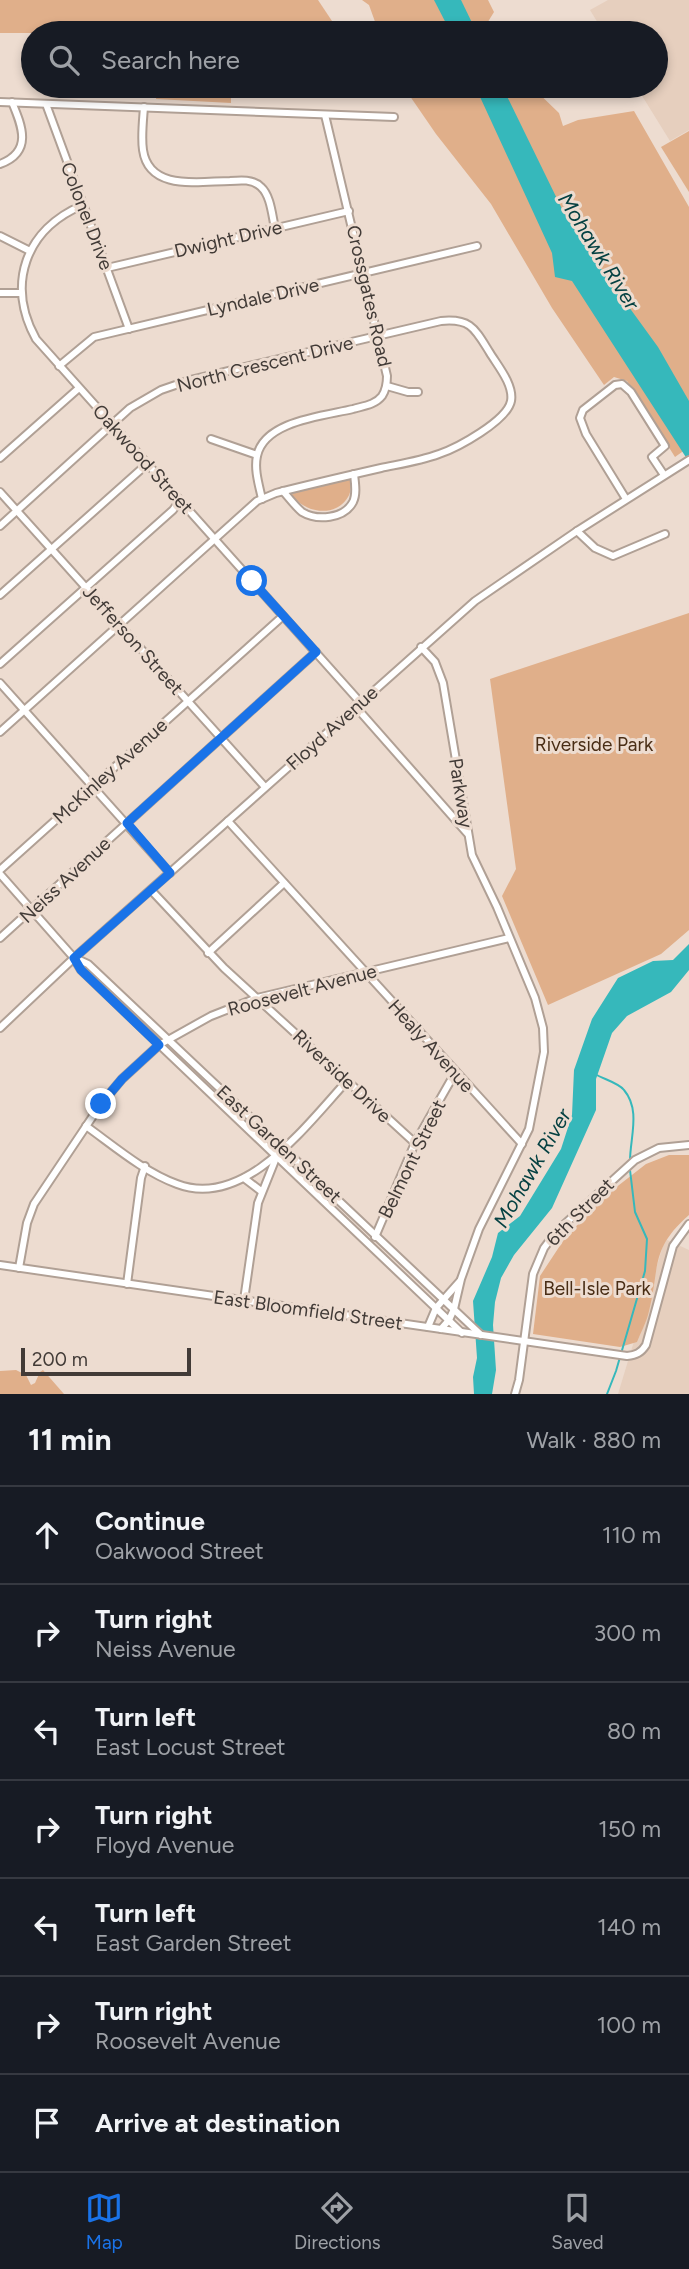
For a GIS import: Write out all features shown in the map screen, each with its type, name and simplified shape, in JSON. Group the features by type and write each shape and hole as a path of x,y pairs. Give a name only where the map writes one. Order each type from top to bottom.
{"street":[{"path":"0,102 394,117"},
{"path":"0,164 10,160 18,152 23,140 21,125 12,102"},
{"name":"Colonel Drive","path":"46,104 129,329"},
{"path":"144,107 145,159 158,175 177,182 245,180 259,185 267,197 275,228"},
{"name":"Crossgates Road","path":"257,455 267,438 285,425 370,404 384,394 387,386 365,273 325,115"},
{"name":"Oakwood Street","path":"83,205 51,224 30,251 23,273 21,293 23,312 36,339 316,652 468,834"},
{"name":"Dwight Drive","path":"107,268 349,211"},
{"path":"0,236 30,251"},
{"name":"Lyndale Drive","path":"59,366 94,337 477,246"},
{"path":"0,293 21,293"},
{"name":"North Crescent Drive","path":"0,526 130,408 161,390 190,380 441,321 454,320 468,324 480,336 508,383 511,396 509,407 503,415 454,448 429,457 354,474"},
{"path":"626,499 586,434 580,418 583,410 615,385 622,384 631,392 665,446 652,457 664,475"},
{"path":"387,386 418,392"},
{"path":"0,458 79,388"},
{"path":"211,439 257,455 256,468 262,499"},
{"name":"Floyd Avenue","path":"0,1028 74,958 481,596 689,460"},
{"path":"0,595 147,464"},
{"path":"0,732 237,517 262,499 283,491 354,474 355,495 352,503 347,510 327,517 302,512 283,491"},
{"name":"Jefferson Street","path":"0,492 265,787"},
{"path":"0,664 173,510 180,500"},
{"path":"577,531 595,548 613,556 665,534"},
{"name":"McKinley Avenue","path":"0,872 283,616"},
{"name":"Parkway","path":"421,647 435,662 443,683 468,834 477,870 497,907 535,998 543,1028 543,1067 532,1118 522,1144 479,1228 461,1279"},
{"name":"Neiss Avenue","path":"0,938 316,652"},
{"path":"0,683 170,873"},
{"name":"Healy Avenue","path":"228,821 522,1144"},
{"name":"East Garden Street","path":"0,872 74,958 81,970 449,1320 481,1335 525,1341"},
{"path":"208,953 284,883"},
{"name":"Riverside Drive","path":"151,890 208,953 415,1143"},
{"name":"Roosevelt Avenue","path":"19,1268 29,1214 86,1126 122,1079 159,1045 211,1016 257,998 509,938"},
{"name":"East Garden Street","path":"74,958 88,964 454,1309 468,1331"},
{"name":"Belmont Street","path":"372,1245 415,1143 455,1073"},
{"path":"86,1126 164,1179 191,1188 219,1187 244,1178 277,1156 347,1081"},
{"name":"6th Street","path":"515,1394 533,1274 544,1248 556,1232 635,1160 659,1148 689,1145"},
{"path":"244,1300 254,1219 261,1191 277,1156"},
{"path":"127,1284 141,1178 145,1166"},
{"path":"244,1178 261,1191"},
{"path":"525,1341 627,1356 643,1350 673,1246 689,1224"},
{"name":"East Bloomfield Street","path":"0,1265 468,1331"},
{"path":"428,1327 436,1308 461,1279"},
{"path":"441,1329 454,1309 461,1279"}],"shaded area":[{"path":"608,0 689,0 689,130 670,141 643,98 668,98 668,21 597,21 590,10"},
{"path":"665,1239 689,1250 689,1394 618,1394"}],"green space":[{"path":"0,0 318,0 332,21 21,21 21,33 0,33"},
{"path":"362,0 488,0 494,12 488,21 375,21 369,5"},
{"path":"231,98 231,103 156,99"},
{"path":"411,98 543,98 559,113 563,126 578,120 634,111 689,207 689,447 675,457 627,381 614,377 604,385 552,308 491,204"},
{"path":"689,131 689,192 661,147"},
{"path":"350,475 349,495 335,509 326,511 308,508 294,498 290,490"},
{"name":"Riverside Park","path":"689,613 689,930 661,954 548,1005 502,896 516,869 490,679"},
{"name":"Bell-Isle Park","path":"669,1155 689,1155 689,1215 668,1238 662,1249 648,1315 637,1342 620,1347 533,1334 540,1276 565,1238 605,1196 646,1164"},
{"path":"16,1370 26,1375 31,1385 43,1370 64,1394 0,1394 0,1371"}],"water":[{"path":"434,0 461,0 471,21 445,21"},
{"path":"481,98 508,98 563,211 589,252 658,347 689,401 689,462 572,281 555,277 552,253"},
{"path":"689,944 689,970 671,992 627,1016 612,1033 596,1079 596,1110 552,1208 514,1255 501,1278 493,1325 496,1370 492,1394 474,1394 473,1377 477,1358 473,1301 492,1257 498,1233 520,1216 561,1149 572,1115 574,1070 592,1019 618,978 653,961 673,960"}],"waterway":[{"path":"595,1074 618,1085 629,1098 633,1115 630,1161"},
{"path":"607,1394 645,1271 647,1239 635,1212 630,1170"}],"route":[{"path":"101,1104 122,1079 159,1045 81,970 74,958 170,873 127,823 316,652 252,581"}],"water label":[{"name":"Mohawk River","path":"599,251"},
{"name":"Mohawk River","path":"532,1168"}]}
